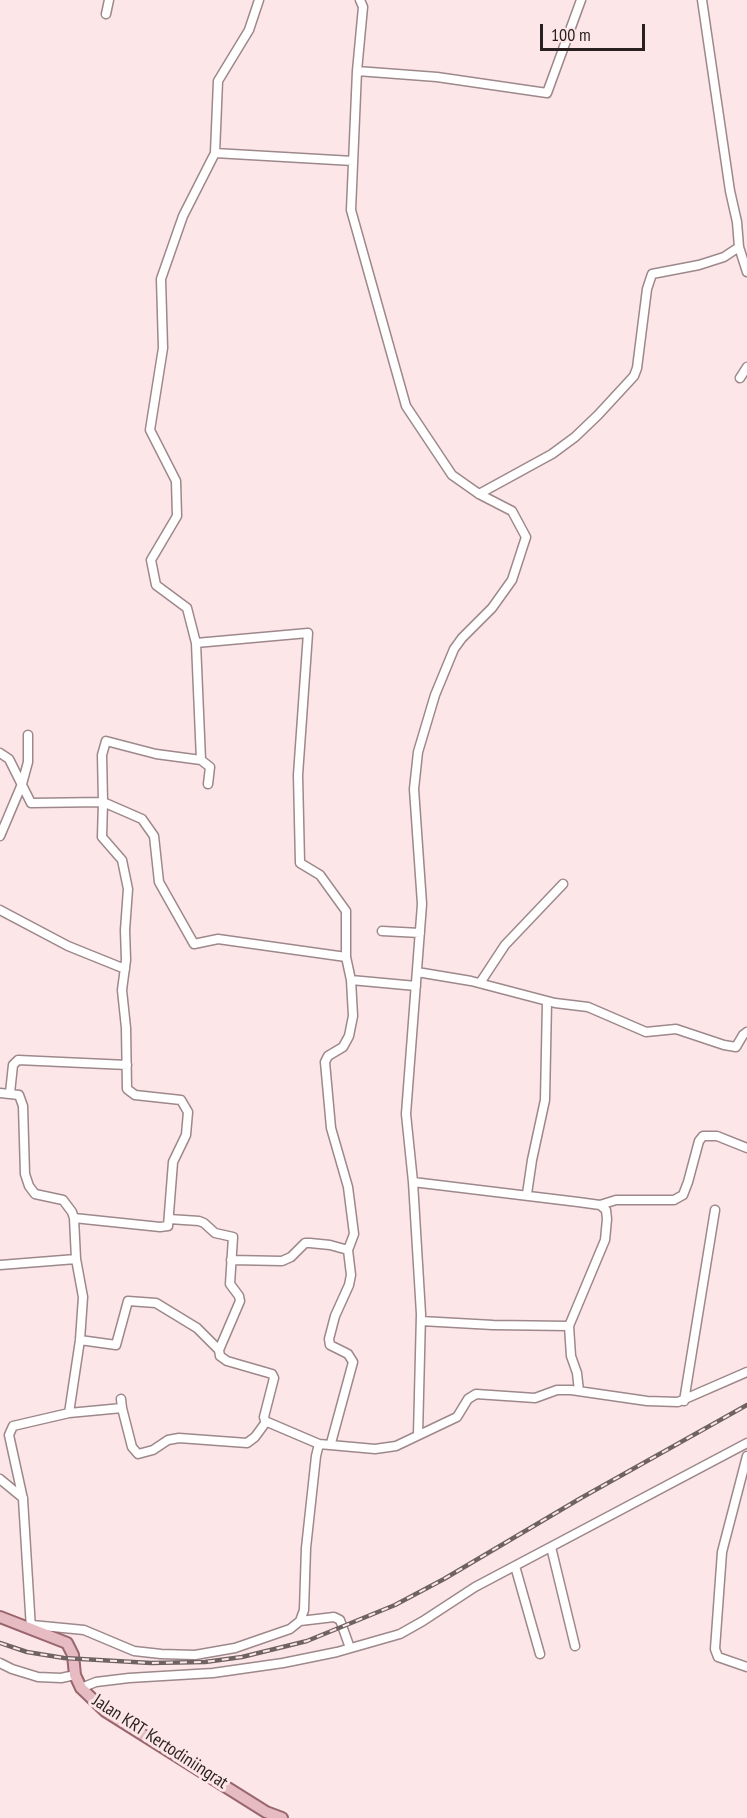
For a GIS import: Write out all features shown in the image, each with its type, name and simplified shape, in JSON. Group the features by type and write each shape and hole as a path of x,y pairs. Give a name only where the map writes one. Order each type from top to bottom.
{"main road":[{"name":"Jalan KRT Kertodiniingrat","path":"0,1617 32,1627 67,1643 73,1655 75,1675 81,1688 105,1711 266,1812 282,1818"}],"street":[{"path":"106,14 109,0"},
{"path":"201,760 196,643 187,608 156,585 151,560 177,516 176,481 150,430 163,348 161,279 183,216 214,153 218,81 249,30 259,0"},
{"path":"360,0 363,7 357,71 351,210 406,406 452,474 479,494 512,511 526,537 512,580 492,608 454,649 435,695 418,752 414,789 422,904 406,1114 413,1182 421,1321 418,1435"},
{"path":"357,71 437,78 547,93 582,0"},
{"path":"702,0 739,247 747,272"},
{"path":"214,153 353,161"},
{"path":"479,494 552,454 575,437 634,376 647,289 652,274 716,260 739,247"},
{"path":"740,378 747,367"},
{"path":"196,643 308,633 298,775 300,863 320,874 346,911 346,957 351,980 353,1017 349,1036 343,1047 328,1056 325,1062 331,1128 348,1187 354,1223 354,1234 348,1250 350,1279 333,1323 329,1343 331,1347 348,1354 352,1365 331,1443"},
{"path":"0,836 22,784 30,749 28,735"},
{"path":"74,1218 168,1227 173,1162 188,1126 187,1107 181,1100 130,1093 127,1089 126,1028 122,998 128,889 122,860 102,837 102,755 106,741 156,754 201,760 210,767 208,784"},
{"path":"0,753 9,759 31,803 103,802 141,819 154,836 159,882 194,944 218,939 346,957"},
{"path":"480,983 505,945 563,884"},
{"path":"0,910 68,946 125,969"},
{"path":"382,931 420,933"},
{"path":"417,972 480,983 547,1002 588,1007 646,1032 676,1029 731,1047 739,1044 747,1032"},
{"path":"351,980 416,986"},
{"path":"527,1194 531,1160 544,1100 547,1002"},
{"path":"10,1093 13,1065 18,1060 127,1065"},
{"path":"0,1093 19,1095 23,1106 25,1174 29,1186 35,1194 63,1200 74,1218 76,1259 83,1297 80,1340 69,1413"},
{"path":"413,1182 527,1194 600,1205 616,1200 674,1200 683,1195 699,1141 703,1136 717,1136 747,1148"},
{"path":"579,1391 578,1373 571,1356 569,1326 605,1240 608,1215 600,1205"},
{"path":"684,1401 716,1210"},
{"path":"169,1218 204,1222 215,1233 232,1236 230,1284 240,1301 219,1350 220,1356 231,1364 273,1375 264,1417 266,1422 319,1444 331,1443 375,1449 396,1446 457,1417 468,1399 476,1394 535,1398 557,1390 647,1401 684,1401 747,1372"},
{"path":"231,1260 282,1261 291,1257 305,1244 310,1243 348,1250"},
{"path":"0,1264 76,1259"},
{"path":"80,1340 116,1345 128,1300 156,1303 197,1328 219,1350"},
{"path":"421,1321 569,1326"},
{"path":"266,1422 248,1443 172,1439 153,1450 138,1454 132,1447 121,1403 19,1424 10,1430 10,1442 23,1499 32,1627 84,1630 135,1651 195,1655 235,1648 290,1629 300,1621 304,1610 306,1548 316,1450 319,1444"},
{"path":"81,1688 96,1682 129,1678 213,1673 283,1664 350,1648 406,1631 475,1587 747,1443"},
{"path":"747,1456 722,1552 715,1649 718,1657 747,1667"},
{"path":"0,1479 23,1499"},
{"path":"550,1548 575,1646"},
{"path":"515,1566 540,1654"},
{"path":"300,1621 334,1617 340,1620 350,1648"},
{"path":"0,1663 38,1677 61,1678 75,1675"}],"railway":[{"path":"0,1643 27,1652 64,1658 151,1663 205,1662 242,1657 307,1641 395,1605 444,1579 581,1498 747,1405"}]}
